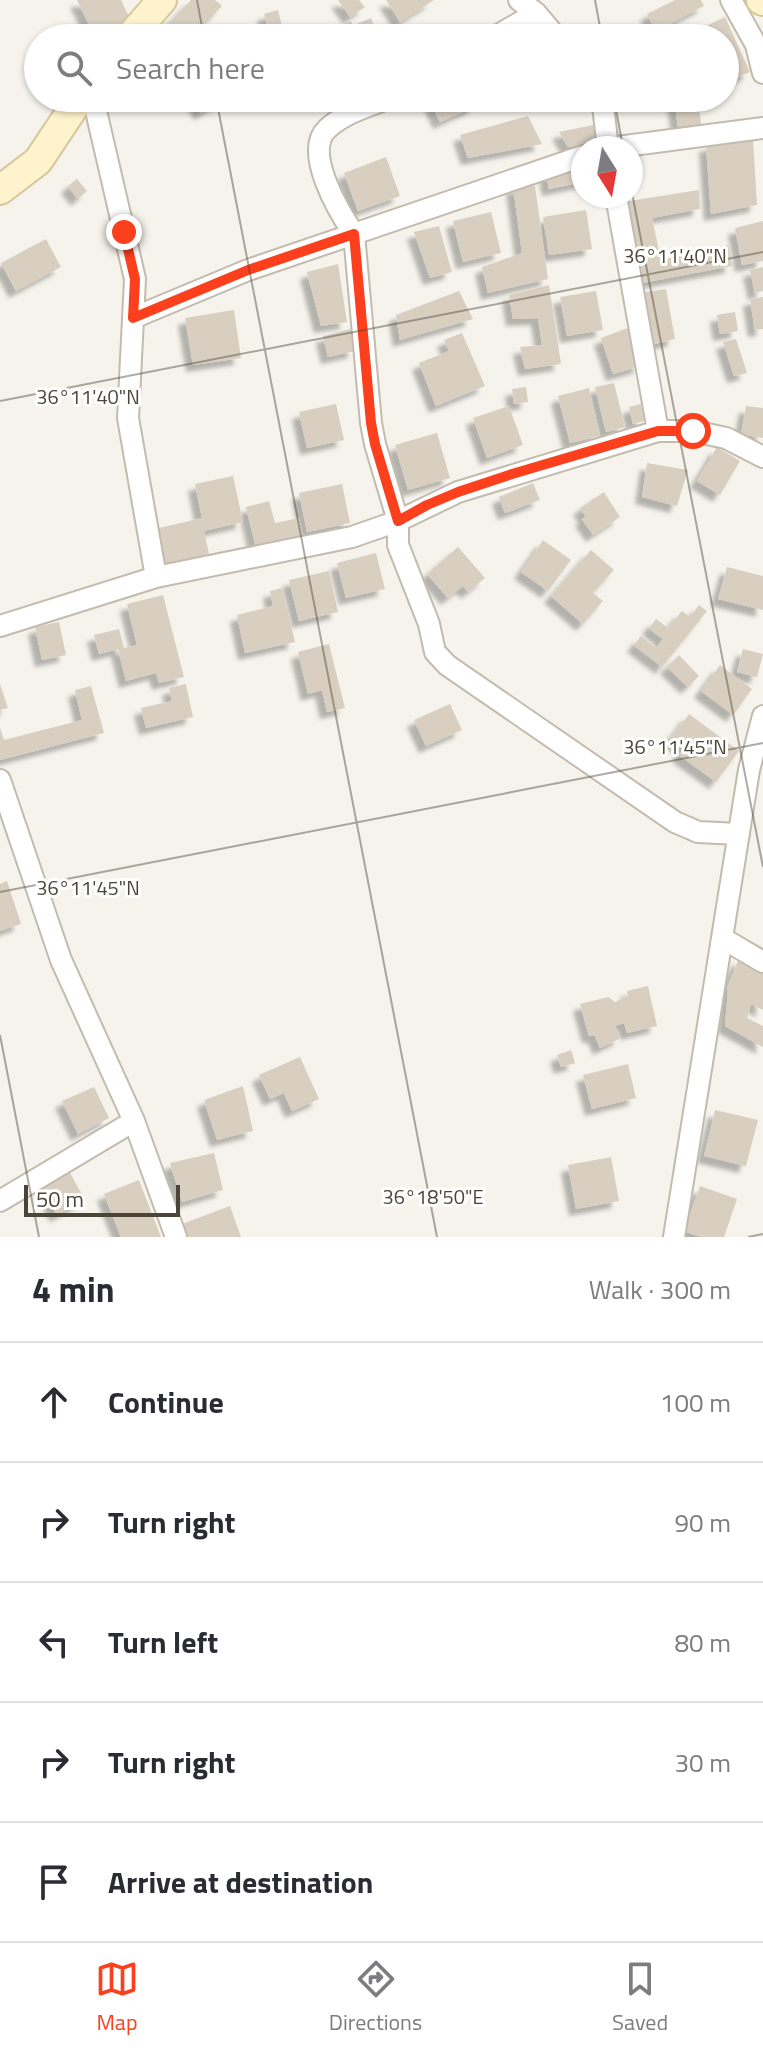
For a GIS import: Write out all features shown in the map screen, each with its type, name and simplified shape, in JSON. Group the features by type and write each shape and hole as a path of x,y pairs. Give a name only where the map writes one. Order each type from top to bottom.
{"street":[{"path":"141,24 162,0"},
{"path":"519,0 545,24"},
{"path":"731,0 756,45 763,73"},
{"path":"517,24 536,13"},
{"path":"0,190 38,161 71,112"},
{"path":"96,112 135,279 128,418 156,577"},
{"path":"357,112 324,131 318,148 332,195 354,234 375,444 398,521 398,545 429,624 435,652 447,665 675,822 698,832 739,834"},
{"path":"604,112 607,136"},
{"path":"643,144 763,128"},
{"path":"133,318 248,270 571,160"},
{"path":"618,208 658,431"},
{"path":"0,626 156,577 352,537 398,521 458,492 658,431 693,431 726,438 763,457"},
{"path":"675,1237 749,770 763,716"},
{"path":"0,780 61,960 134,1121 176,1237"},
{"path":"722,938 763,962"},
{"path":"0,1201 134,1121"}],"building":[{"path":"77,0 121,0 130,19 119,24 89,24"},
{"path":"191,0 215,0 222,6 205,24 168,24"},
{"path":"338,0 359,0 365,7 350,17"},
{"path":"386,0 434,0 400,22"},
{"path":"675,0 701,0 704,6 669,24 652,24 647,14"},
{"path":"278,10 282,24 266,24 264,14"},
{"path":"725,17 728,24 710,24"},
{"path":"371,18 373,24 356,24"},
{"path":"739,48 750,72 739,77"},
{"path":"435,112 462,112 440,122"},
{"path":"676,112 700,112 702,132 679,135"},
{"path":"528,116 542,144 468,158 460,135"},
{"path":"593,125 598,136 571,136 571,146 568,147 559,132"},
{"path":"753,138 757,205 711,214 706,145"},
{"path":"386,157 400,196 358,211 344,173"},
{"path":"571,168 571,184 549,189 546,173"},
{"path":"77,179 87,191 78,199 68,186"},
{"path":"513,186 535,186 548,279 488,293 482,267 522,253"},
{"path":"699,190 700,209 652,218 661,260 729,245 732,266 637,284 624,208 643,208 643,199"},
{"path":"586,210 592,249 549,255 543,217"},
{"path":"491,212 501,253 463,262 453,221"},
{"path":"763,221 763,261 742,265 735,228"},
{"path":"439,226 452,272 430,278 414,232"},
{"path":"46,239 61,267 16,291 1,263"},
{"path":"338,264 347,322 321,326 307,272"},
{"path":"763,267 763,291 755,293 750,270"},
{"path":"549,285 561,364 525,369 520,347 542,345 538,318 513,319 509,295"},
{"path":"666,289 675,339 650,345 639,293"},
{"path":"459,291 473,319 400,340 396,315"},
{"path":"596,291 603,330 567,336 560,297"},
{"path":"763,297 763,329 755,330 750,299"},
{"path":"234,310 241,358 193,365 185,318"},
{"path":"735,312 738,331 720,334 717,315"},
{"path":"633,326 641,366 613,374 601,338"},
{"path":"350,329 355,351 328,357 323,336"},
{"path":"462,333 485,386 436,406 419,363 449,351 444,340"},
{"path":"736,339 747,373 734,376 723,342"},
{"path":"614,383 625,427 606,432 595,387"},
{"path":"526,387 528,402 514,404 512,389"},
{"path":"589,388 600,436 570,443 558,396"},
{"path":"336,404 344,440 307,448 299,412"},
{"path":"641,404 644,421 633,424 629,407"},
{"path":"509,406 523,445 487,458 473,418"},
{"path":"746,406 763,408 763,438 741,434"},
{"path":"437,433 450,478 408,490 395,445"},
{"path":"717,447 740,461 720,495 697,481"},
{"path":"647,463 688,470 677,506 642,497"},
{"path":"233,476 243,522 204,531 209,554 163,565 155,529 202,518 195,484"},
{"path":"533,483 540,500 505,513 499,497"},
{"path":"342,484 350,523 307,532 299,493"},
{"path":"604,492 620,517 593,535 582,519 586,517 580,508"},
{"path":"269,501 275,523 299,518 303,537 256,548 246,507"},
{"path":"543,540 571,560 548,591 521,572"},
{"path":"458,547 485,578 468,592 463,586 448,598 427,574"},
{"path":"591,550 614,570 593,593 603,601 583,624 551,596"},
{"path":"376,553 385,589 346,598 337,563"},
{"path":"727,567 763,576 763,610 718,599"},
{"path":"329,571 338,612 299,621 289,580"},
{"path":"282,588 295,642 245,653 237,615 273,606 270,591"},
{"path":"163,595 184,677 159,683 156,673 126,681 118,649 99,654 94,635 119,629 124,648 137,645 127,604"},
{"path":"699,605 707,611 662,667 634,645 641,636 656,648 663,639 649,628 656,619 668,628 682,611 690,617"},
{"path":"59,622 66,655 42,660 35,627"},
{"path":"329,644 345,708 327,712 322,690 308,694 298,652"},
{"path":"743,649 763,654 757,677 737,672"},
{"path":"679,655 699,676 688,687 667,667"},
{"path":"720,665 752,689 733,715 701,691"},
{"path":"0,684 8,708 0,710"},
{"path":"186,684 193,717 146,728 141,708 172,701 169,688"},
{"path":"91,686 104,733 0,760 0,728 4,740 82,720 75,690"},
{"path":"450,704 462,730 426,746 414,720"},
{"path":"689,714 739,751 716,782 679,755 683,749 670,739"},
{"path":"7,881 21,924 0,931 0,884"},
{"path":"739,958 763,974 763,1010 751,1004 747,1018 763,1026 763,1047 725,1026 727,988"},
{"path":"648,986 657,1026 627,1033 624,1023 615,1026 621,1038 600,1048 595,1036 589,1036 580,1004 608,997 615,1002 628,996 627,991"},
{"path":"571,1050 575,1063 561,1067 557,1055"},
{"path":"300,1057 319,1099 292,1111 284,1093 270,1099 259,1075"},
{"path":"628,1064 636,1098 592,1109 583,1075"},
{"path":"243,1086 253,1131 217,1140 204,1100"},
{"path":"94,1087 109,1118 78,1134 62,1101"},
{"path":"715,1110 758,1120 746,1166 704,1156"},
{"path":"214,1153 223,1190 182,1202 170,1163"},
{"path":"611,1157 619,1201 576,1209 568,1165"},
{"path":"68,1169 85,1200 57,1215 40,1183"},
{"path":"139,1180 161,1237 121,1237 104,1194"},
{"path":"700,1186 737,1199 724,1237 701,1237 684,1231"},
{"path":"230,1206 241,1237 187,1237 182,1224"}],"route":[{"path":"124,232 135,279 133,318 248,270 354,234 371,423 398,521 458,492 512,474 658,431 693,431"}]}
